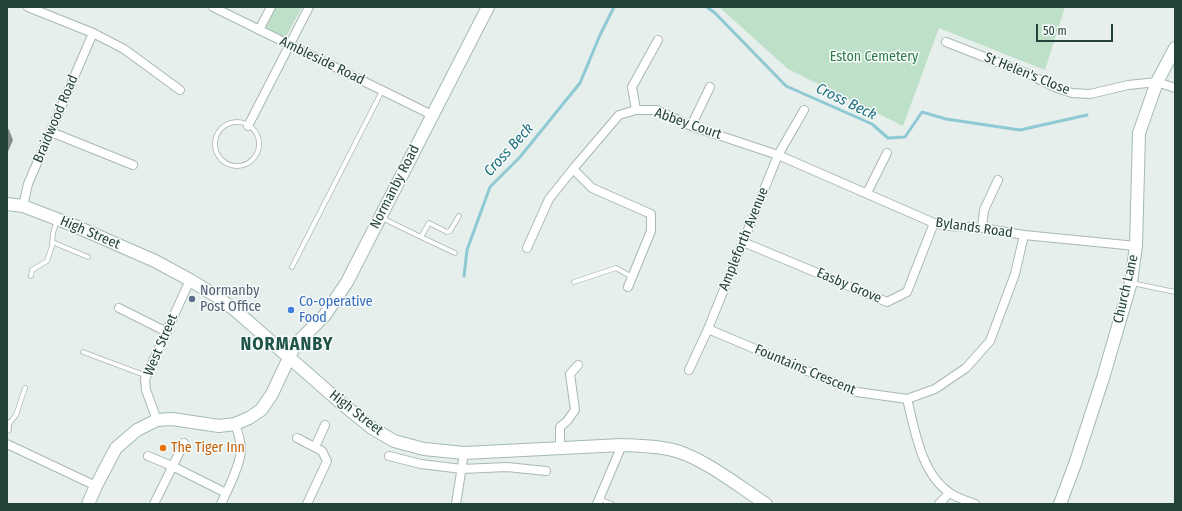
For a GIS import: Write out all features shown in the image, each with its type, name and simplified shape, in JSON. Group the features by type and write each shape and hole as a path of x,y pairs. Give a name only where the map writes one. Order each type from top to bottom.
{"street":[{"path":"28,7 93,33 124,49 180,90"},
{"name":"Ambleside Road","path":"213,7 432,115"},
{"path":"259,30 271,7"},
{"path":"248,126 309,7"},
{"name":"Normanby Road","path":"235,424 249,418 260,410 272,394 295,345 325,316 347,282 488,7"},
{"name":"Braidwood Road","path":"23,206 28,184 93,33"},
{"path":"636,110 632,87 658,40"},
{"name":"St Helen's Close","path":"946,42 1072,93 1090,94 1128,85 1157,82"},
{"name":"Church Lane","path":"1060,504 1075,464 1103,378 1131,282 1136,246 1139,133 1157,82 1175,48"},
{"path":"1157,82 1175,88"},
{"path":"692,126 710,87"},
{"name":"Abbey Court","path":"526,248 549,199 619,115 636,110 657,110 692,126 778,155"},
{"name":"Ampleforth Avenue","path":"689,370 708,329 778,155 804,110"},
{"path":"51,132 133,165"},
{"path":"867,193 887,153"},
{"name":"Bylands Road","path":"778,155 934,223 949,226 982,228 1024,235 1136,246"},
{"path":"573,169 592,188 651,214 651,232 628,287"},
{"path":"982,228 984,210 998,180"},
{"name":"High Street","path":"7,204 23,206 155,261 213,294 235,310 372,428 394,441 424,449 464,453 622,445 662,448 684,454 710,467 765,504"},
{"name":"Easby Grove","path":"743,242 887,302 907,292 934,223"},
{"name":"Fountains Crescent","path":"708,329 857,392 907,399 935,389 966,368 990,340 1015,274 1024,235"},
{"name":"West Street","path":"157,420 146,390 145,380 190,280"},
{"path":"119,308 166,332"},
{"path":"560,449 560,427 567,421 575,410 570,374 578,365"},
{"path":"907,399 923,461 935,478 949,493 975,504"},
{"path":"88,504 116,448 137,430 157,420 172,419 219,426 235,424 241,451 237,465 221,504"},
{"path":"319,449 325,425"},
{"path":"296,438 319,449 327,461 307,504"},
{"path":"154,504 184,443"},
{"path":"7,444 96,486"},
{"path":"598,501 622,445"},
{"path":"456,504 464,453"},
{"path":"148,456 172,466 226,493"},
{"path":"389,456 420,464 462,469 507,467 546,470"},
{"path":"939,504 949,493"}],"lane":[{"path":"292,267 382,91"},
{"path":"233,123 241,123 248,126 255,132 258,139 259,146 257,154 250,162 243,166 235,166 222,161 215,148 218,133 226,126 233,123"},
{"path":"421,237 429,223 447,232 450,231 459,216"},
{"path":"380,217 455,253"},
{"path":"31,276 32,270 47,261 52,246 52,233 58,220"},
{"path":"52,242 88,257"},
{"path":"574,282 616,268 632,277"},
{"path":"1131,282 1175,292"},
{"path":"82,352 147,376"},
{"path":"7,426 16,415 25,388"},
{"path":"598,501 612,504"}],"green space":[{"path":"275,7 302,7 285,39 263,31"},
{"name":"Eston Cemetery","path":"719,7 1065,7 1045,70 939,28 903,126 788,69"}],"waterway":[{"name":"Cross Beck","path":"464,276 467,250 490,187 520,157 580,83 600,35 614,7"},
{"name":"Cross Beck","path":"707,7 715,13 786,86 872,124 888,138 905,137 922,112 946,119 1020,130 1087,115"}],"place":[{"name":"Normanby Post Office","path":"192,299"},
{"name":"Co-operative Food","path":"291,310"},
{"name":"The Tiger Inn","path":"163,448"}],"district":[{"name":"NORMANBY","path":"287,345"}]}
